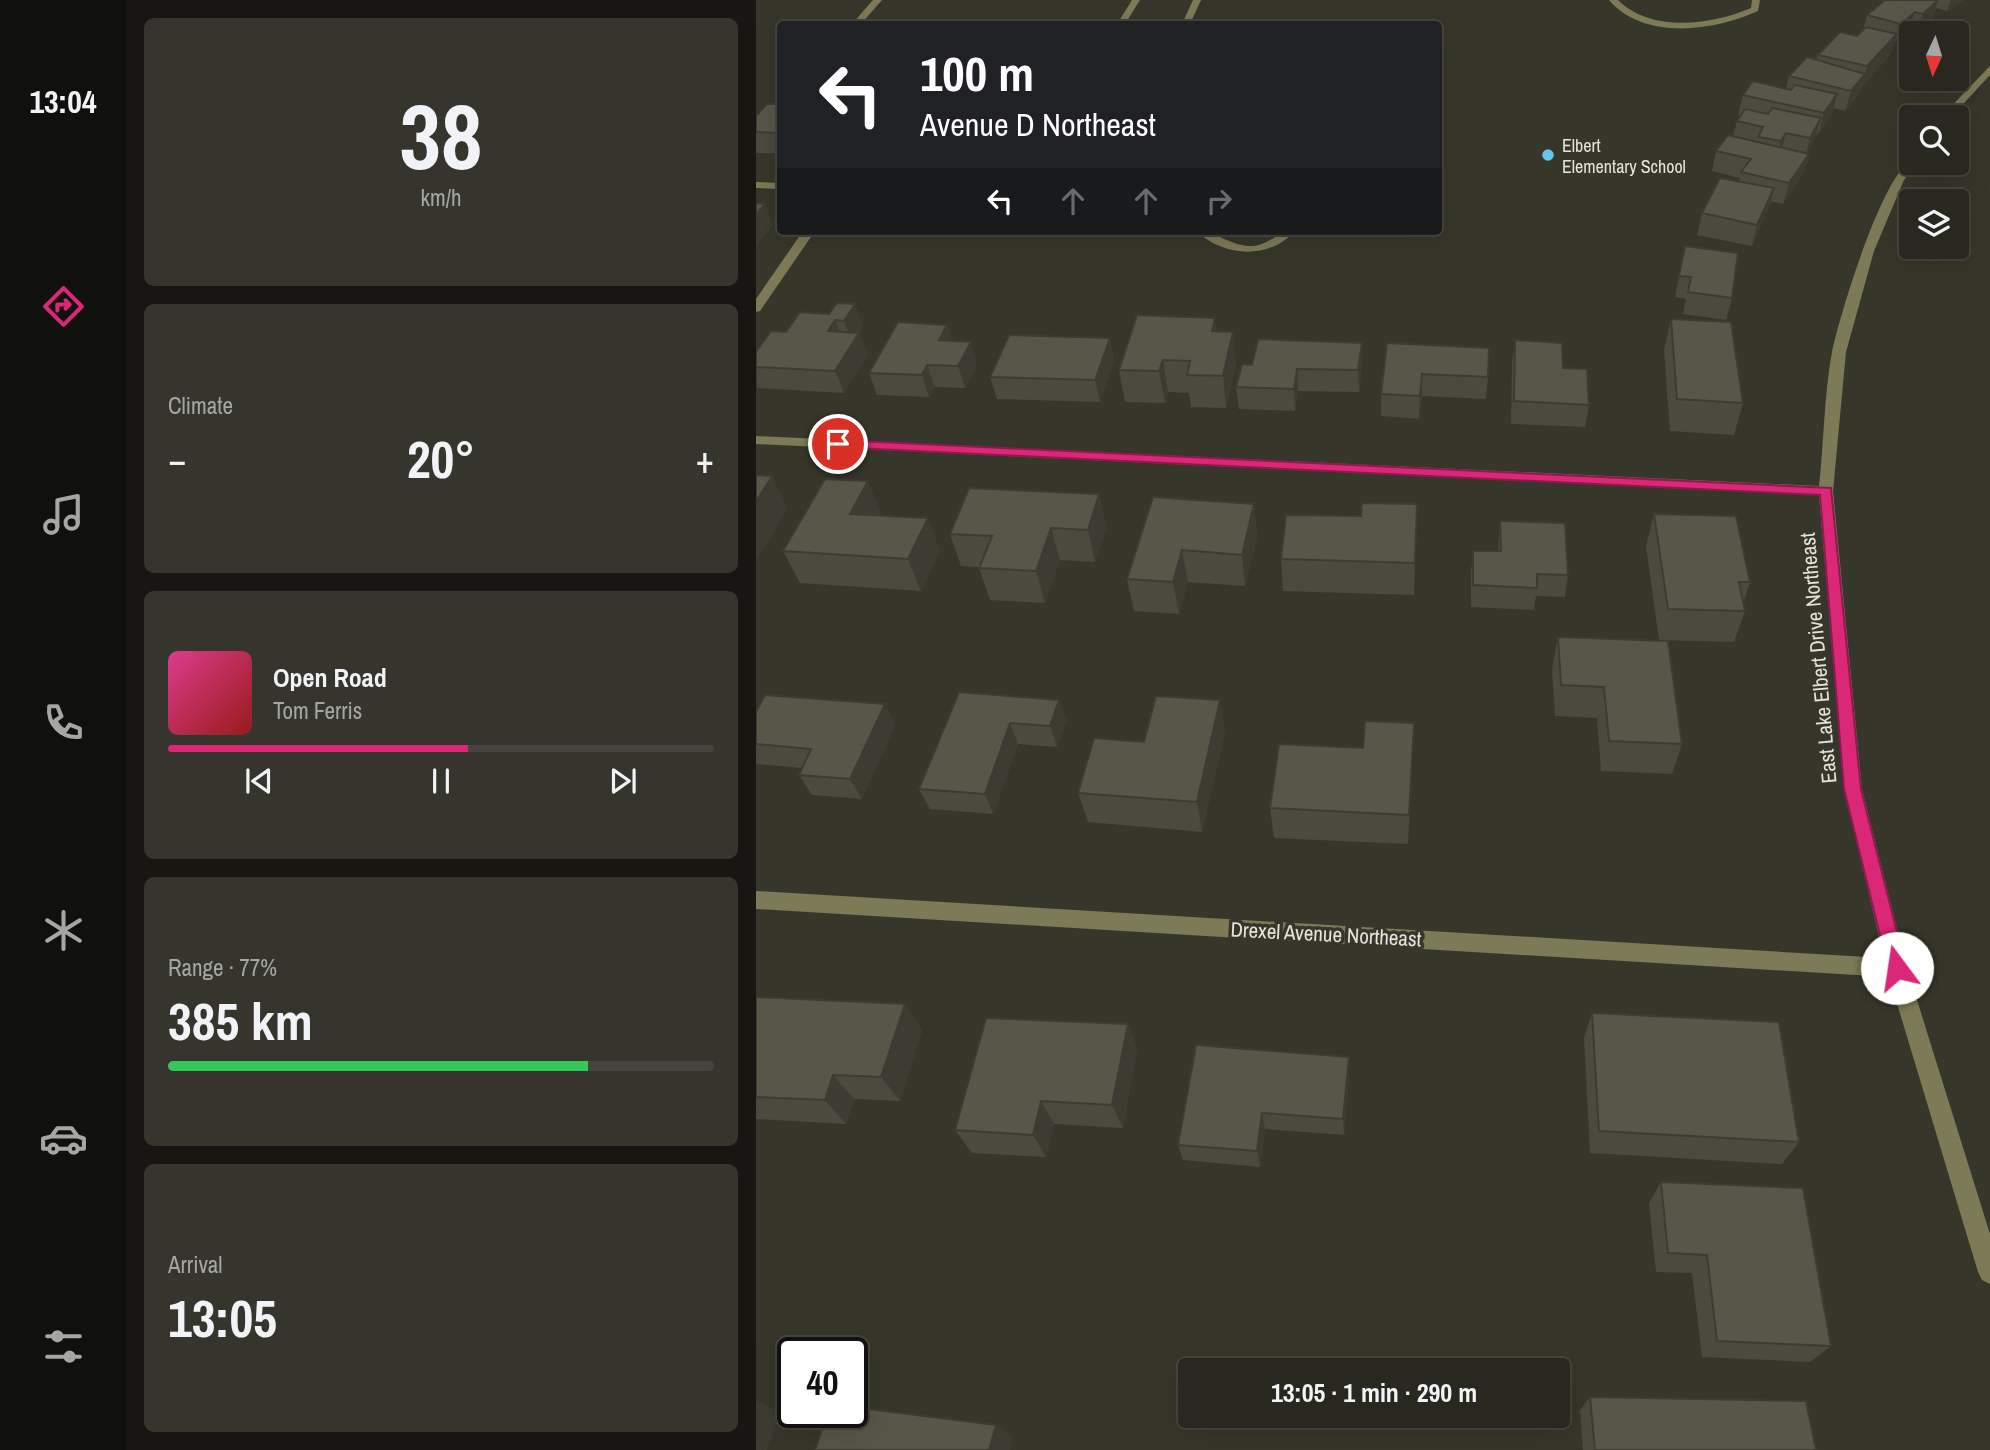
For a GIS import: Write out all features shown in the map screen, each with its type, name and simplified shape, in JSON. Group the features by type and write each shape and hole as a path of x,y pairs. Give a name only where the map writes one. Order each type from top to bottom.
{"street":[{"path":"859,21 878,0"},
{"path":"1124,21 1136,0"},
{"path":"1188,21 1198,0"},
{"path":"1613,0 1616,5 1638,17 1672,25 1708,25 1739,18 1755,9 1756,0"},
{"path":"1957,105 1990,69"},
{"name":"East Lake Elbert Drive Northeast","path":"1903,175 1868,251 1839,352 1826,491 1853,789 1897,968 1990,1272"},
{"path":"756,185 777,186"},
{"path":"756,308 806,235"},
{"path":"1208,235 1223,244 1249,250 1274,246 1285,235"},
{"path":"756,440 1826,491"},
{"name":"Drexel Avenue Northeast","path":"756,900 1897,968"}],"building":[{"path":"1885,0 1938,0 1923,14 1915,12 1899,23 1867,15"},
{"path":"1866,27 1897,34 1867,66 1818,55 1840,32 1857,36"},
{"path":"1807,57 1865,74 1851,91 1789,76"},
{"path":"1753,81 1791,90 1795,85 1837,94 1824,113 1743,95"},
{"path":"767,104 777,104 777,133 756,132 756,116"},
{"path":"1772,108 1821,118 1810,138 1786,133 1781,141 1758,137 1763,127 1737,121 1745,109 1768,114"},
{"path":"1728,135 1809,154 1789,183 1741,172 1751,159 1716,151"},
{"path":"1720,178 1774,188 1757,225 1702,213"},
{"path":"756,203 765,204 756,214"},
{"path":"1685,246 1738,253 1732,298 1688,292 1691,277 1679,276"},
{"path":"837,303 855,304 844,321 835,320 828,331 859,333 835,371 756,367 756,352 771,331 786,332 800,312 829,314"},
{"path":"1137,315 1215,318 1212,331 1233,332 1223,376 1187,375 1190,361 1163,360 1159,371 1119,370"},
{"path":"1671,319 1731,322 1743,403 1677,399"},
{"path":"898,322 947,325 939,340 971,342 958,366 927,365 922,375 869,373"},
{"path":"1009,335 1110,338 1095,380 990,377"},
{"path":"1258,339 1362,343 1358,370 1297,369 1294,389 1236,387 1242,364 1252,365"},
{"path":"1515,340 1562,343 1563,368 1587,369 1589,405 1514,401"},
{"path":"1387,343 1489,348 1488,377 1422,374 1420,396 1381,394"},
{"path":"756,475 772,476 756,502"},
{"path":"825,479 868,481 850,514 928,518 908,559 783,551"},
{"path":"969,488 1099,494 1088,530 1051,528 1036,571 979,568 992,536 950,534"},
{"path":"1153,497 1254,504 1242,555 1182,550 1173,582 1127,579"},
{"path":"1362,503 1417,504 1415,563 1281,559 1286,515 1361,516"},
{"path":"1654,514 1736,516 1750,582 1739,582 1745,611 1668,609"},
{"path":"1500,521 1565,523 1568,575 1537,574 1537,588 1473,585 1473,551 1501,551"},
{"path":"1558,637 1668,641 1682,744 1609,741 1604,687 1561,685"},
{"path":"959,692 1059,700 1050,726 1010,723 985,794 919,789"},
{"path":"765,695 885,704 850,779 799,775 811,749 756,744 756,712"},
{"path":"1156,696 1220,700 1197,802 1078,793 1094,738 1144,742"},
{"path":"1365,721 1414,723 1409,815 1270,808 1279,744 1363,748"},
{"path":"756,997 905,1004 881,1077 833,1075 825,1100 756,1097"},
{"path":"1592,1013 1779,1022 1799,1142 1599,1131"},
{"path":"986,1018 1128,1024 1112,1105 1041,1101 1033,1135 955,1130"},
{"path":"1196,1045 1349,1057 1343,1119 1262,1113 1257,1151 1178,1145"},
{"path":"1661,1182 1803,1188 1831,1346 1717,1341 1707,1255 1668,1253"},
{"path":"1590,1397 1806,1401 1816,1450 1595,1450"},
{"path":"868,1409 996,1425 989,1450 815,1450 823,1428 868,1428"}],"place":[{"name":"Elbert Elementary School","path":"1548,155"}],"route":[{"path":"838,444 1826,491 1853,789 1897,968"}]}
